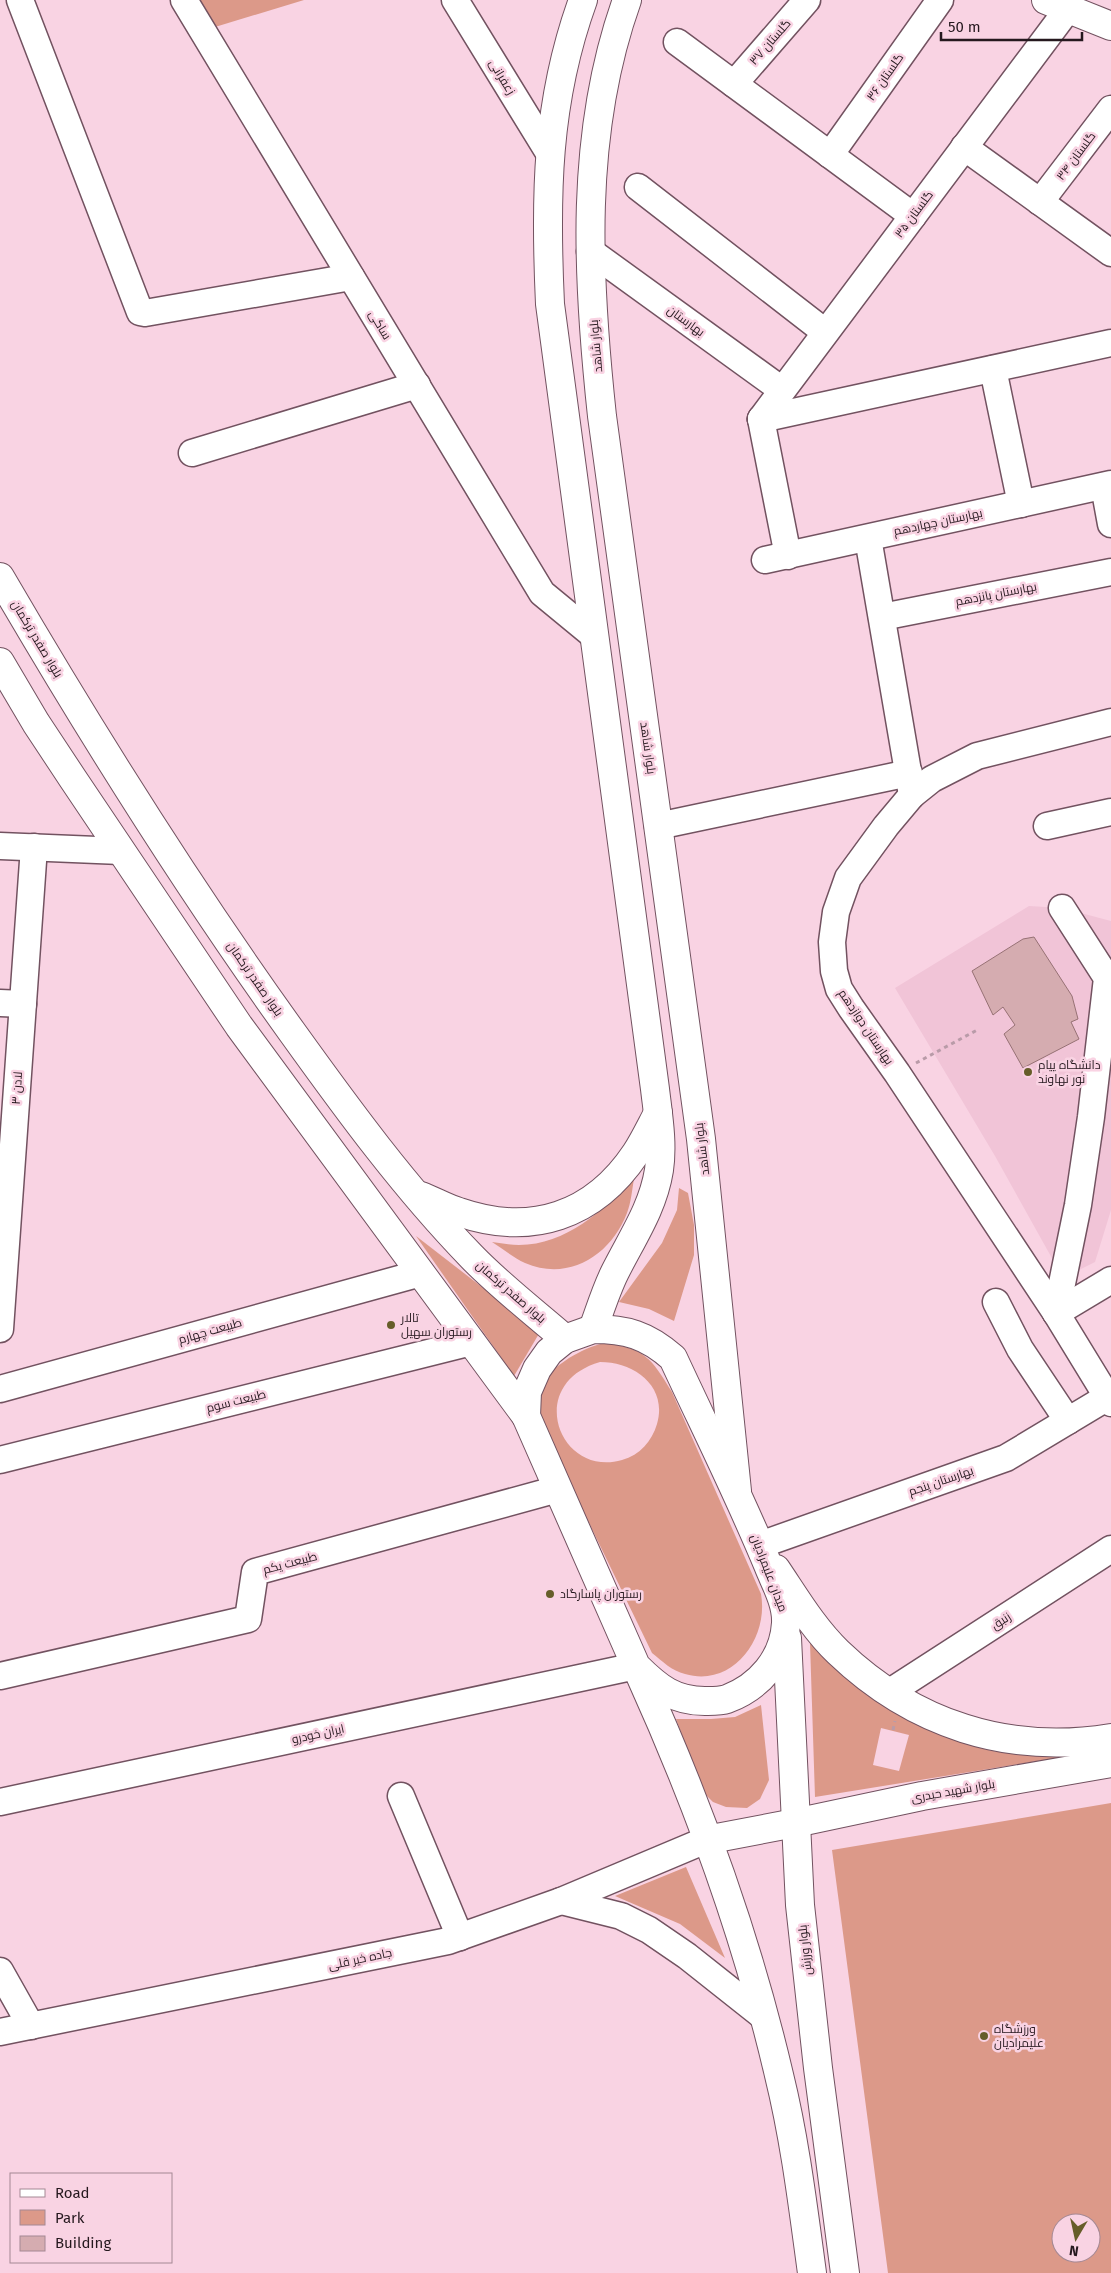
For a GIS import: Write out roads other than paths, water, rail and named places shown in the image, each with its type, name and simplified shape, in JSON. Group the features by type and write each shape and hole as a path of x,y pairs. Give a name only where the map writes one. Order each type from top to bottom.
{"main road":[{"path":"583,0 563,63 549,154 546,205 550,304 658,1113 659,1168 652,1198 636,1234 616,1271 593,1329"},
{"name":"بلوار شاهد","path":"627,0 604,82 594,151 590,207 590,251 595,347 602,416 701,1139 738,1498"},
{"path":"612,48 635,0"},
{"path":"1057,4 1111,26"},
{"name":"بلوار صفدر ترکمان","path":"0,577 56,671 212,917 350,1112 414,1193 473,1258 565,1338"},
{"path":"0,662 36,723 239,1026 526,1416"},
{"path":"414,1193 460,1212 491,1220 520,1223 552,1219 588,1204 609,1186 636,1153 658,1113"},
{"name":"میدان علیمرادیان","path":"593,1329 616,1329 639,1335 661,1348 672,1358 738,1498 786,1608 786,1624 780,1649 768,1672 748,1689 725,1700 696,1701 672,1695 656,1686 636,1666 526,1416 527,1392 537,1369 549,1352 565,1338 593,1329"},
{"path":"760,1545 809,1617 838,1651 890,1692 914,1708 957,1728 1000,1737 1043,1743 1087,1742 1111,1738"},
{"name":"بلوار ورزش","path":"786,1624 795,1823 808,1987 845,2273"},
{"path":"636,1666 670,1741 732,1911 764,2017 779,2076 800,2185 812,2273"},
{"name":"بلوار شهید حیدری","path":"706,1840 922,1796 1111,1763"}],"street":[{"path":"20,0 140,312 146,313 351,277"},
{"name":"ساکی","path":"184,0 542,593 593,635"},
{"name":"زعفرانی","path":"455,0 549,154"},
{"name":"گلستان ۳۷","path":"734,84 807,0"},
{"name":"گلستان ۳۶","path":"830,154 940,0"},
{"name":"گلستان ۳۵","path":"760,419 964,147 1057,4"},
{"path":"677,42 913,216"},
{"name":"گلستان ۳۴","path":"1040,202 1111,109"},
{"path":"964,147 1111,253"},
{"path":"638,187 825,332"},
{"name":"بهارستان","path":"590,251 782,390"},
{"path":"760,419 1111,343"},
{"path":"993,369 1021,504"},
{"path":"192,452 417,385"},
{"name":"بهارستان چهاردهم","path":"760,419 777,558 1108,485"},
{"path":"1108,485 1111,524"},
{"path":"658,826 911,784 868,538"},
{"name":"بهارستان پانزدهم","path":"882,617 1111,572"},
{"name":"بهارستان دوازدهم","path":"1110,1399 1056,1313 839,989 834,971 832,942 836,912 848,878 886,826 911,784 932,779 977,756 1111,722"},
{"path":"1047,826 1111,812"},
{"path":"0,846 121,850"},
{"name":"لادن ۳","path":"0,1329 12,1004 34,847"},
{"path":"1056,1313 1078,1205 1091,1118 1107,978 1062,908"},
{"name":"طبیعت چهارم","path":"0,1389 421,1273"},
{"path":"1056,1313 1111,1280"},
{"path":"996,1302 1020,1349 1068,1421"},
{"name":"طبیعت سوم","path":"0,1460 472,1342"},
{"name":"بهارستان پنجم","path":"760,1545 1006,1458 1068,1421 1110,1399"},
{"name":"طبیعت یکم","path":"0,1676 248,1619 255,1572 558,1490"},
{"name":"زنبق","path":"890,1692 1111,1549"},
{"name":"ایران خودرو","path":"0,1802 636,1666"},
{"path":"401,1796 460,1937"},
{"name":"جاده خیر قلی","path":"0,2032 448,1941 561,1901 706,1840"},
{"path":"561,1901 621,1916 649,1930 686,1956 764,2017"},
{"path":"0,1971 31,2026"}],"place":[{"name":"دانشگاه پیام نور نهاوند","path":"1028,1072"},
{"name":"تالار رستوران سهیل","path":"391,1325"},
{"name":"رستوران پاسارگاد","path":"550,1594"},
{"name":"ورزشگاه علیمرادیان","path":"984,2036"}]}
